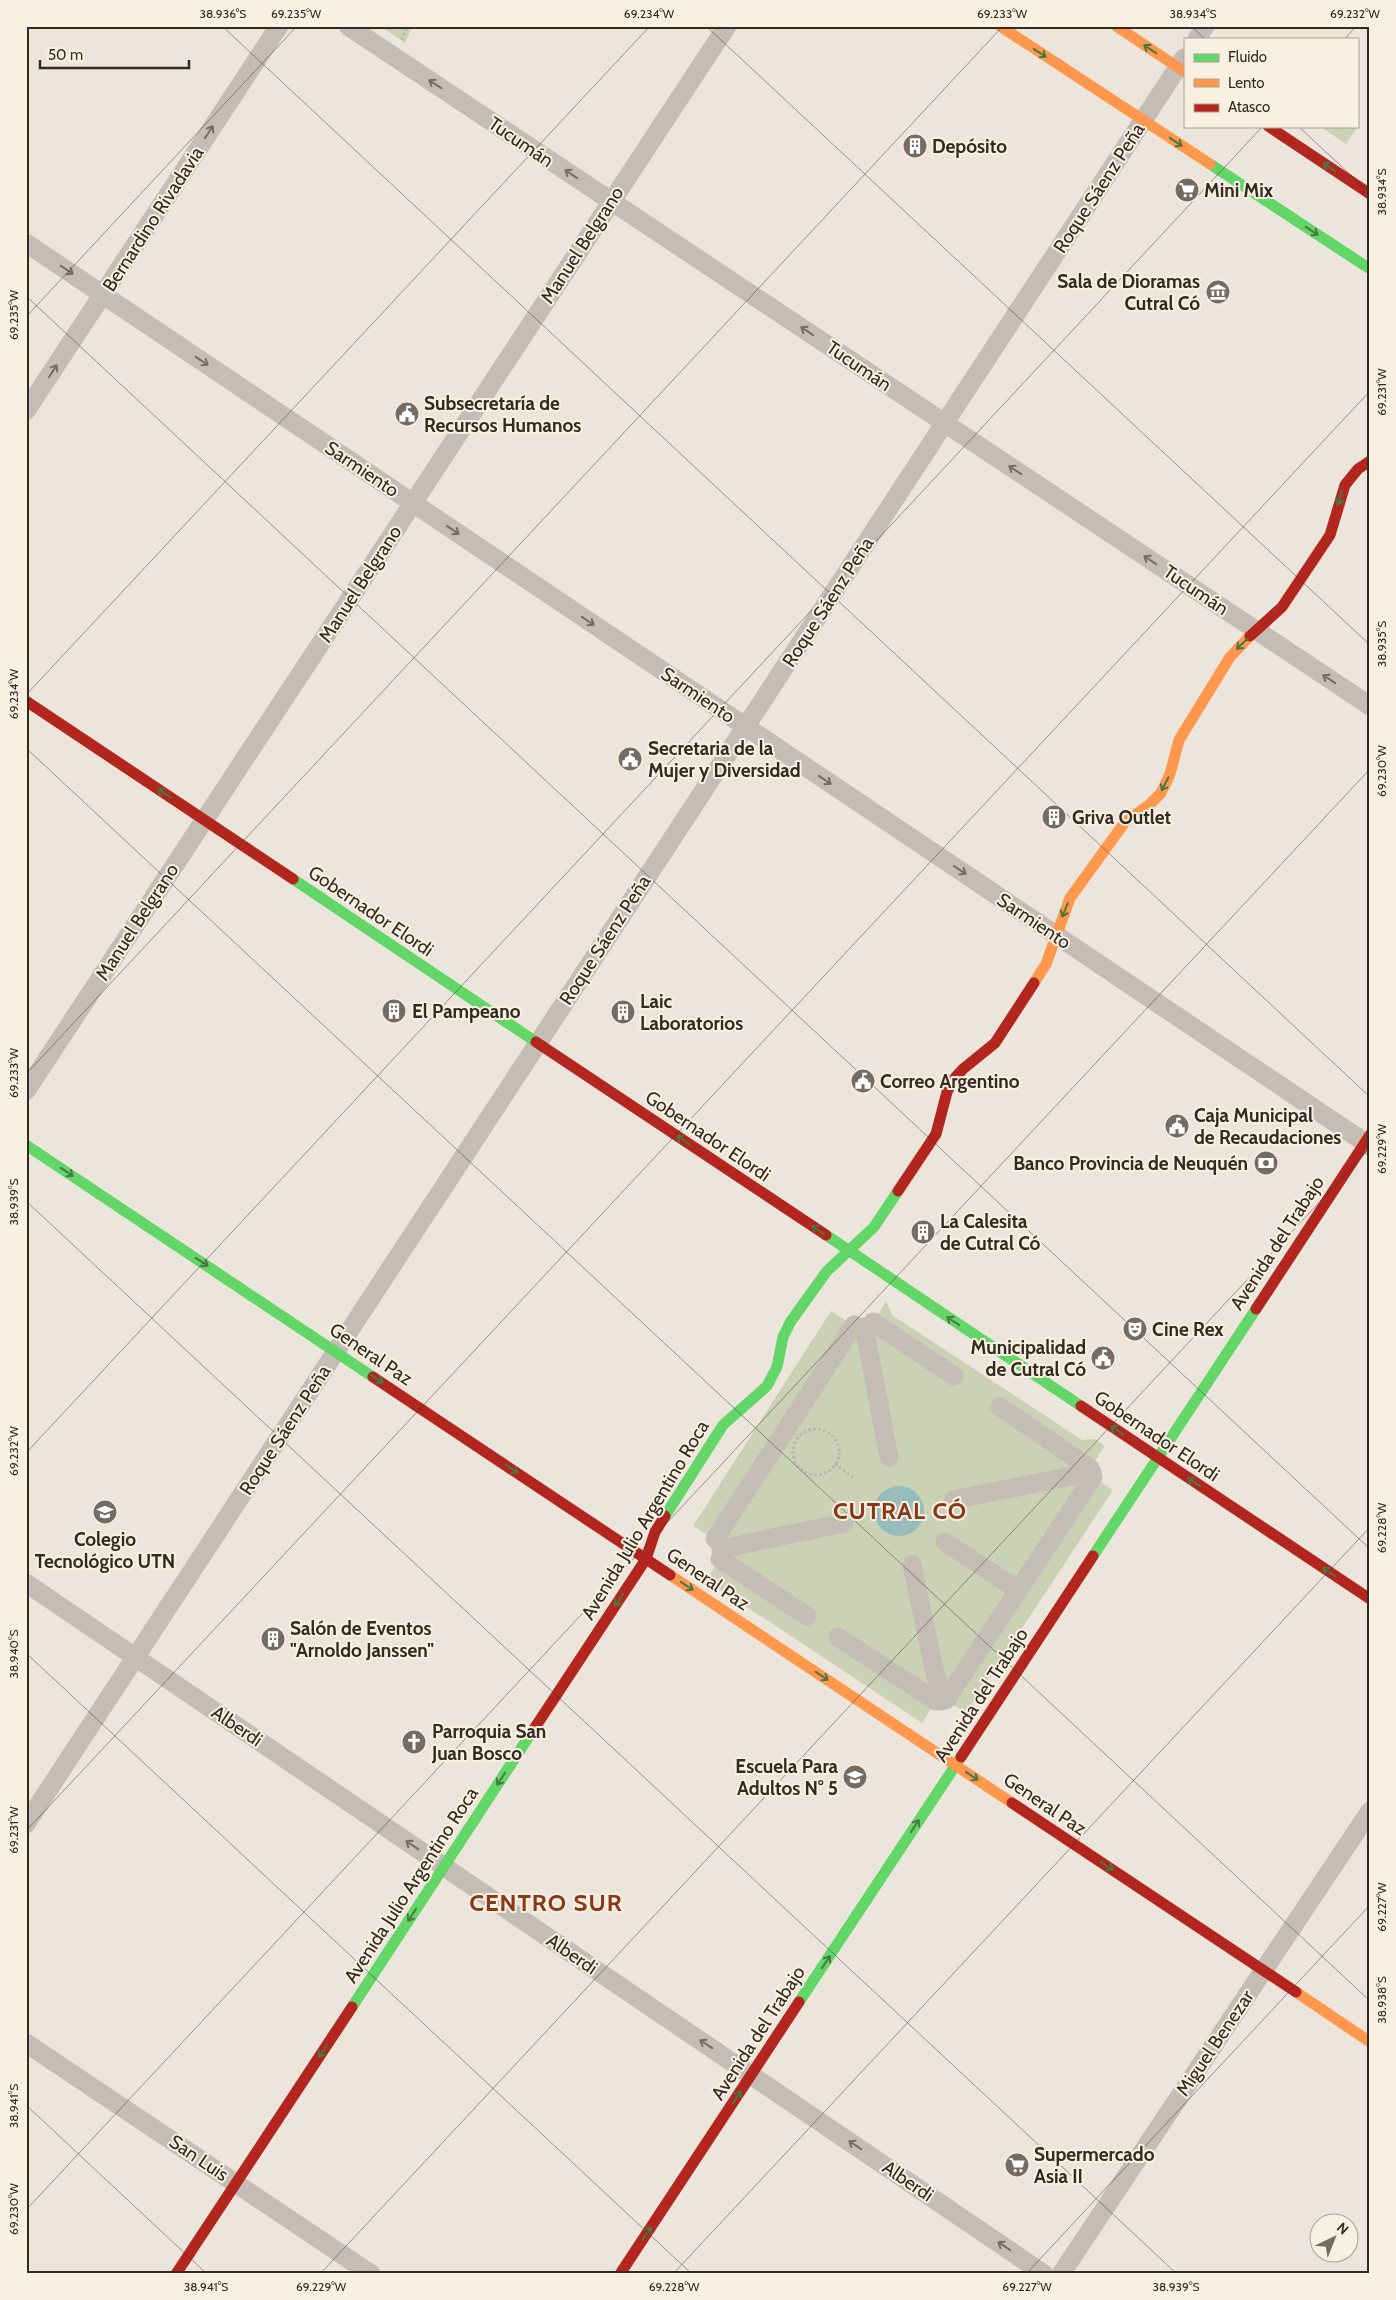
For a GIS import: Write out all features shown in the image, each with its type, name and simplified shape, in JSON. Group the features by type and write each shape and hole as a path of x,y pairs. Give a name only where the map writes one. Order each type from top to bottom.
{"street":[{"name":"Bernardino Rivadavia","path":"26,411 279,26"},
{"name":"Tucumán","path":"348,26 1370,706"},
{"name":"Manuel Belgrano","path":"26,1091 726,26"},
{"path":"1000,26 1370,269"},
{"path":"1116,26 1183,66"},
{"path":"1198,38 1205,26"},
{"name":"Roque Sáenz Peña","path":"26,1824 1143,121 1183,66"},
{"path":"1271,128 1370,194"},
{"name":"Sarmiento","path":"26,243 1056,936 1368,1141"},
{"name":"Avenida Julio Argentino Roca","path":"176,2274 646,1559 655,1532 724,1425 736,1412 760,1395 770,1382 777,1367 781,1342 792,1321 827,1271 874,1227 933,1140 940,1123 946,1094 954,1079 968,1064 986,1053 1001,1035 1046,964 1065,907 1070,898 1117,832 1129,818 1153,801 1164,788 1170,774 1175,749 1183,732 1232,654 1282,606 1327,541 1333,529 1339,498 1344,486 1358,469 1370,461"},
{"name":"Gobernador Elordi","path":"26,701 1370,1599"},
{"name":"Avenida del Trabajo","path":"620,2274 1368,1141"},
{"name":"General Paz","path":"26,1145 1370,2042"},
{"path":"864,1325 954,1376"},
{"path":"864,1325 889,1457"},
{"path":"719,1549 864,1325"},
{"path":"1000,1407 1092,1472"},
{"path":"952,1500 1092,1472"},
{"path":"941,1701 1018,1590 1092,1472"},
{"path":"719,1549 844,1523"},
{"path":"944,1542 1018,1590"},
{"path":"719,1549 807,1616"},
{"path":"912,1565 941,1701"},
{"name":"Alberdi","path":"26,1583 1044,2274"},
{"path":"838,1637 941,1701"},
{"name":"Miguel Benezar","path":"1061,2274 1370,1812"},
{"name":"San Luis","path":"26,2043 371,2274"}],"path":[{"path":"402,41 406,27"},
{"path":"815,1429 829,1433 834,1438 838,1451 835,1464 831,1469 818,1474 805,1472 799,1467 793,1454 801,1434 815,1429"},
{"path":"835,1464 854,1478"},
{"path":"894,1486 906,1535"},
{"path":"874,1514 924,1506"}],"green space":[{"path":"380,26 412,26 405,43"},
{"path":"1322,128 1356,128 1346,144"},
{"path":"886,1301 892,1315 1082,1440 1095,1439 1105,1446 1090,1468 1093,1477 1113,1490 966,1713 946,1700 936,1701 922,1723 706,1580 723,1555 718,1542 693,1526 831,1311 857,1328 871,1326"}],"water":[{"path":"894,1486 904,1486 917,1493 924,1506 924,1516 917,1529 904,1536 894,1536 885,1532 878,1525 874,1516 874,1506 878,1497 885,1490"}],"traffic: fast":[{"path":"1210,164 1370,269"},
{"path":"293,879 536,1042"},
{"path":"26,1145 373,1377"},
{"path":"665,1516 723,1425 767,1386 777,1367 783,1337 791,1321 827,1271 874,1227 898,1191"},
{"path":"826,1235 1081,1406"},
{"path":"1093,1556 1256,1309"},
{"path":"352,2007 532,1732"},
{"path":"799,2002 961,1757"}],"traffic: slow":[{"path":"1000,26 1210,164"},
{"path":"1116,26 1184,71"},
{"path":"1034,983 1046,964 1070,898 1125,822 1149,805 1161,793 1170,774 1179,740 1230,657 1250,636"},
{"path":"670,1575 1012,1803"},
{"path":"1296,1992 1370,2042"}],"traffic: jam":[{"path":"1271,128 1370,194"},
{"path":"1250,636 1282,607 1330,535 1345,485 1358,469 1370,461"},
{"path":"26,701 293,879"},
{"path":"898,1191 936,1134 947,1092 954,1079 963,1069 995,1043 1034,983"},
{"path":"536,1042 826,1235"},
{"path":"1256,1309 1370,1135"},
{"path":"373,1377 670,1575"},
{"path":"1081,1406 1370,1599"},
{"path":"532,1732 646,1559 655,1532 665,1516"},
{"path":"961,1757 1093,1556"},
{"path":"1012,1803 1296,1992"},
{"path":"620,2274 799,2002"},
{"path":"176,2274 352,2007"}],"place":[{"name":"Depósito","path":"915,146"},
{"name":"Mini Mix","path":"1187,190"},
{"name":"Sala de Dioramas Cutral Có","path":"1218,292"},
{"name":"Subsecretaría de Recursos Humanos","path":"407,414"},
{"name":"Secretaria de la Mujer y Diversidad","path":"630,759"},
{"name":"Griva Outlet","path":"1054,817"},
{"name":"El Pampeano","path":"394,1011"},
{"name":"Laic Laboratorios","path":"623,1012"},
{"name":"Correo Argentino","path":"863,1081"},
{"name":"Caja Municipal de Recaudaciones","path":"1177,1126"},
{"name":"Banco Provincia de Neuquén","path":"1266,1163"},
{"name":"La Calesita de Cutral Có","path":"923,1232"},
{"name":"Cine Rex","path":"1135,1329"},
{"name":"Municipalidad de Cutral Có","path":"1103,1358"},
{"name":"Colegio Tecnológico UTN","path":"105,1512"},
{"name":"Salón de Eventos \"Arnoldo Janssen\"","path":"273,1639"},
{"name":"Parroquia San Juan Bosco","path":"414,1742"},
{"name":"Escuela Para Adultos N° 5","path":"855,1777"},
{"name":"Supermercado Asia II","path":"1017,2165"}],"district":[{"name":"CUTRAL CÓ","path":"900,1510"},
{"name":"CENTRO SUR","path":"546,1902"}]}
